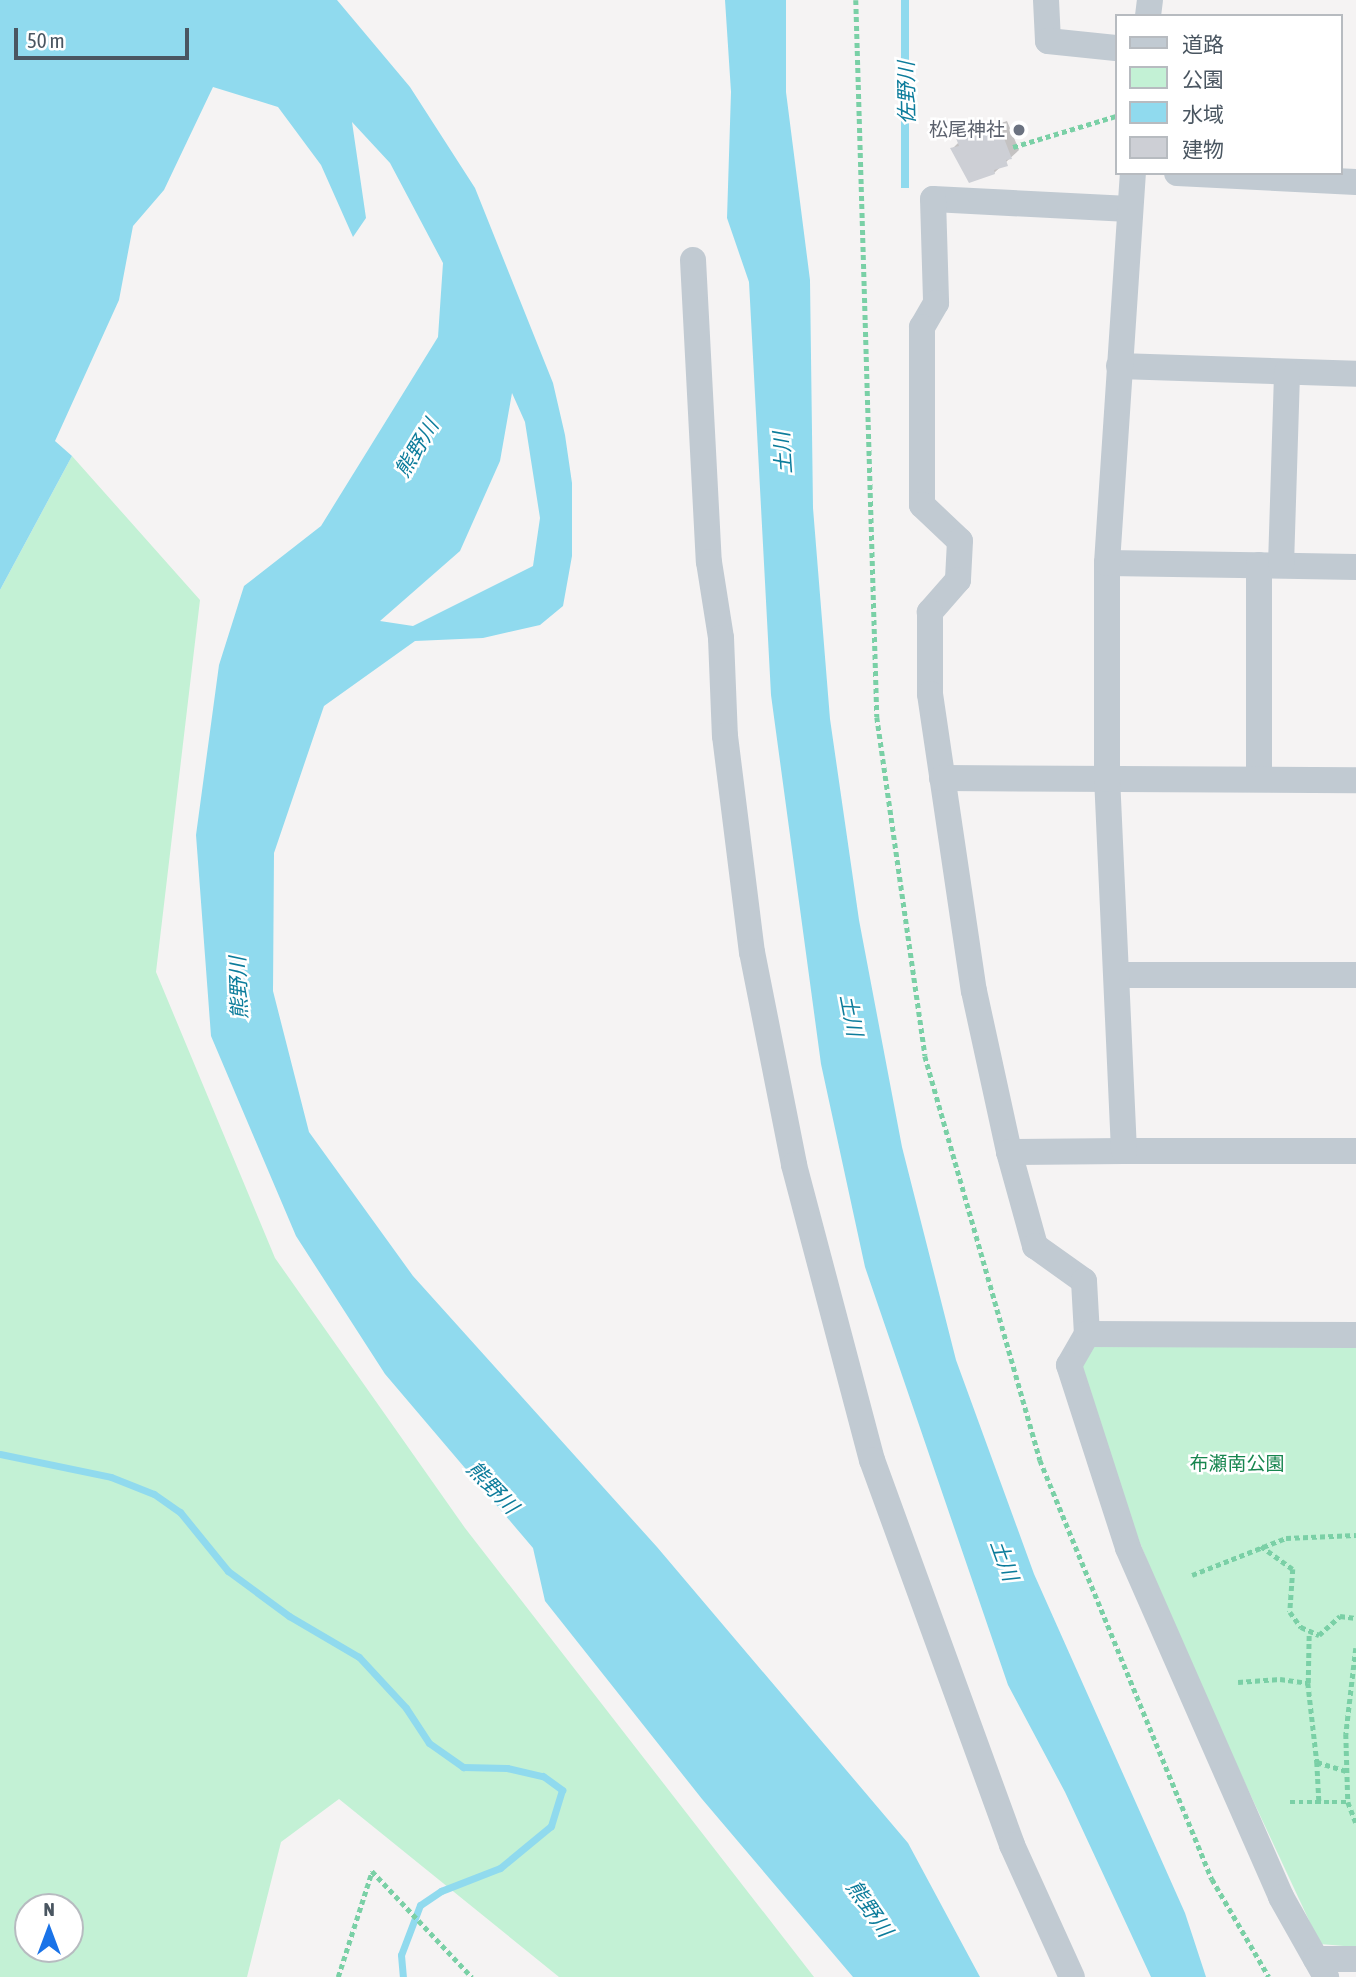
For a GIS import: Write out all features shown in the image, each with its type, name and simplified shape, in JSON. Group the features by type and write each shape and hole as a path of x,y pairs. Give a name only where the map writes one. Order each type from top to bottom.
{"street":[{"path":"1046,0 1048,41 1114,48"},
{"path":"1124,1151 1107,779 1107,564 1133,175"},
{"path":"1217,175 1356,182"},
{"path":"1129,209 933,199 936,303 922,327 922,505 960,541 958,580 930,612 930,694 974,991 1009,1152 1035,1246 1084,1281 1087,1334 1069,1365 1125,1516 1321,1968 1356,1959"},
{"path":"693,260 709,562 722,638 725,736 752,952 791,1153 847,1378 872,1460 1012,1845 1072,1977"},
{"path":"1119,366 1356,374"},
{"path":"1259,779 1270,565 1287,372"},
{"path":"1107,564 1356,566"},
{"path":"942,778 1356,780"},
{"path":"1118,975 1356,975"},
{"path":"1009,1152 1356,1151"},
{"path":"1087,1334 1356,1335"}],"path":[{"path":"1013,147 1114,117"},
{"path":"1192,1575 1261,1545 1317,1534 1356,1535"},
{"path":"1261,1545 1293,1569 1290,1612 1309,1633 1319,1635 1340,1616 1356,1618"},
{"path":"1309,1633 1308,1683 1319,1801"},
{"path":"1356,1648 1348,1707 1347,1771 1348,1802 1356,1823"},
{"path":"1238,1682 1280,1679 1308,1683"},
{"path":"1317,1762 1347,1771"},
{"path":"1290,1802 1348,1802"},
{"path":"338,1977 372,1871 472,1977"}],"green space":[{"path":"72,456 200,600 156,972 275,1258 465,1528 814,1977 559,1977 339,1799 281,1842 247,1977 0,1977 0,590"},
{"name":"布瀬南公園","path":"1098,1342 1356,1344 1356,1947 1320,1944 1188,1661 1121,1496 1078,1366"}],"water":[{"name":"熊野川","path":"0,0 337,0 410,87 475,188 553,383 572,483 572,556 563,606 540,625 483,638 415,641 324,706 274,853 273,991 309,1132 413,1276 657,1547 908,1843 980,1977 853,1977 702,1799 545,1601 533,1548 385,1374 296,1236 211,1036 196,835 219,665 244,586 321,526 438,337 443,263 390,163 352,122 366,218 353,237 321,165 278,107 213,87 164,190 133,226 119,300 55,441 72,456 0,590","holes":["512,393 525,422 540,518 533,566 413,626 380,621 460,551 500,461"]},
{"name":"土川","path":"725,0 786,0 786,92 810,280 813,508 830,719 859,920 902,1147 956,1360 1034,1574 1185,1913 1206,1977 1151,1977 1065,1792 1008,1685 865,1267 821,1064 771,695 749,282 727,218 731,92"},
{"name":"佐野川","path":"901,0 909,0 909,188 901,188"}],"building":[{"path":"1000,128 1012,159 1006,160 1008,166 994,170 995,174 969,183 950,148 959,146 954,133 965,131 969,138"}],"waterway":[{"path":"0,1454 111,1477 154,1494 180,1512 228,1571 289,1616 359,1657 406,1708 429,1743 463,1767 507,1768 543,1776 562,1790 551,1826 500,1868 441,1891 420,1905 401,1955 403,1977"}],"place":[{"name":"松尾神社","path":"1019,130"}]}
